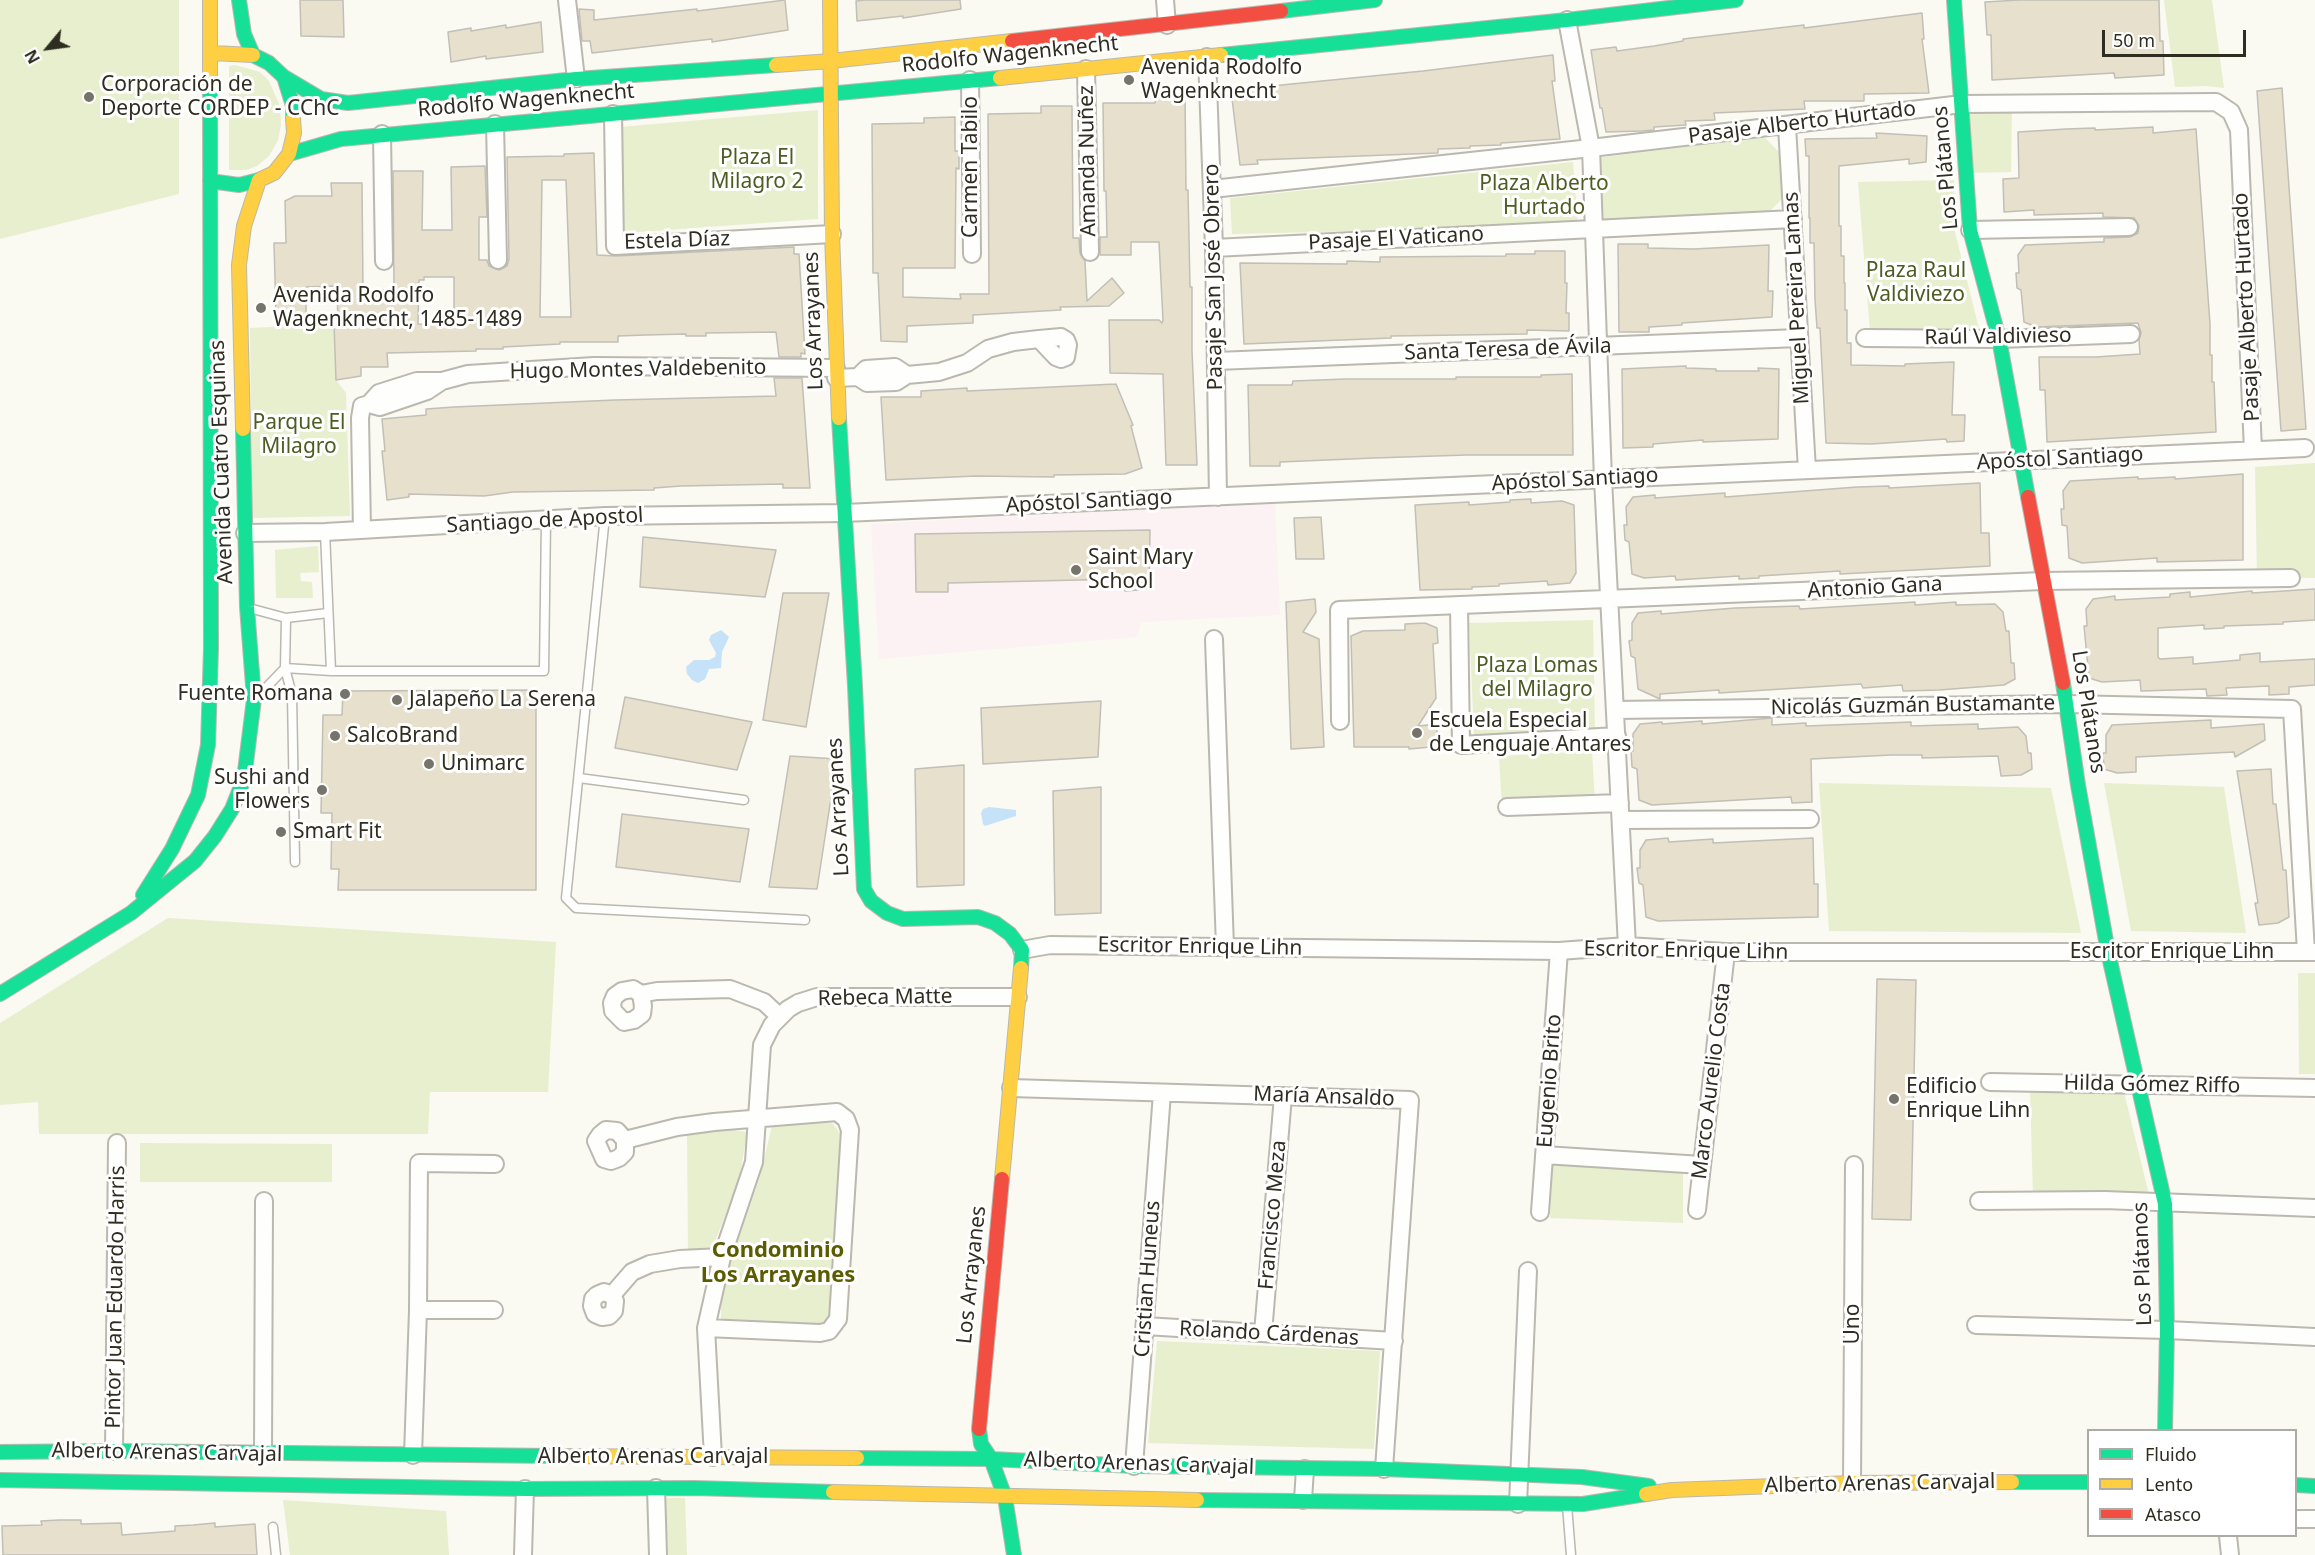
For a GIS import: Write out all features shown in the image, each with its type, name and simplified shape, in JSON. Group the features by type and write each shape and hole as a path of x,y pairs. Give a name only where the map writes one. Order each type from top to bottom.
{"street":[{"name":"Avenida Cuatro Esquinas","path":"131,913 172,849 198,795 208,745 211,648 212,53 210,0"},
{"path":"239,0 244,34 253,55"},
{"path":"567,0 576,79"},
{"name":"Los Arrayanes","path":"830,0 836,373 855,686 864,889 871,902 887,913 903,919 978,917 995,923 1010,934 1022,950 978,1425 981,1444 991,1459 1005,1497 1014,1555"},
{"path":"1164,0 1167,25"},
{"name":"Rodolfo Wagenknecht","path":"284,77 321,99 348,103 576,79 831,61 1375,0"},
{"name":"Rodolfo Wagenknecht","path":"289,154 341,139 382,134 831,95 1567,20 1736,0"},
{"name":"Los Plátanos","path":"1954,0 1970,230 1999,339 2067,704 2078,785 2108,952 2164,1204 2167,1330 2165,1429"},
{"path":"1567,20 1591,148 1603,479 1627,946"},
{"path":"210,181 230,185 259,180 274,172 289,154 294,133 293,106 284,77 269,63 253,55 212,53"},
{"name":"Pasaje San José Obrero","path":"1207,57 1214,248 1218,496"},
{"name":"Amanda Nuñez","path":"1086,69 1090,252"},
{"name":"Carmen Tabilo","path":"970,80 972,254"},
{"name":"Pasaje Alberto Hurtado","path":"1212,189 1788,126 1962,104 2217,102 2231,111 2239,130 2253,450"},
{"name":"Estela Díaz","path":"613,114 615,246 832,234"},
{"path":"495,124 498,260"},
{"name":"Miguel Pereira Lamas","path":"1788,126 1807,470"},
{"path":"382,134 384,261"},
{"name":"Avenida Cuatro Esquinas","path":"0,994 131,913 195,861 215,836 231,809 244,779 254,699 247,607 239,265 244,226 259,180"},
{"name":"Pasaje El Vaticano","path":"1214,248 1793,219"},
{"path":"1970,230 2129,226"},
{"name":"Raúl Valdivieso","path":"1865,338 1999,339 2131,333"},
{"name":"Santa Teresa de Ávila","path":"1216,362 1799,338"},
{"name":"Hugo Montes Valdebenito","path":"362,530 360,418 362,406 369,404 380,407 427,391 442,381 468,374 594,366 836,373 858,376 867,383 896,382 907,375 939,372 967,363 988,349 1013,342 1039,339"},
{"name":"Apóstol Santiago","path":"844,513 2310,448"},
{"name":"Santiago de Apostol","path":"245,533 325,532 605,516 844,513"},
{"name":"Antonio Gana","path":"1340,720 1339,610 2043,581 2291,578"},
{"path":"1459,606 1461,745 1617,736"},
{"path":"1214,639 1225,947"},
{"name":"Nicolás Guzmán Bustamante","path":"1615,710 2067,704 2292,709 2311,952"},
{"path":"1507,807 1620,803"},
{"path":"1621,820 1810,819"},
{"name":"Escritor Enrique Lihn","path":"1022,950 1050,945 1559,951 1627,946 1726,952 2311,952"},
{"name":"Eugenio Brito","path":"1540,1212 1559,951"},
{"name":"Marco Aurelio Costa","path":"1697,1210 1726,952"},
{"path":"641,994 657,991 730,989 764,1002 779,1016"},
{"name":"Rebeca Matte","path":"713,1457 706,1328 722,1257 754,1162 762,1045 766,1035 779,1016 798,1003 817,997 1018,997"},
{"name":"Hilda Gómez Riffo","path":"1989,1082 2315,1088"},
{"name":"María Ansaldo","path":"1011,1088 1410,1100 1384,1469"},
{"name":"Cristian Huneus","path":"1134,1466 1162,1093"},
{"name":"Francisco Meza","path":"1263,1333 1283,1096"},
{"path":"625,1140 677,1127 758,1119 837,1112 846,1119 850,1130 838,1319 829,1331 820,1333 706,1328"},
{"name":"Pintor Juan Eduardo Harris","path":"114,1451 117,1143"},
{"path":"1544,1155 1702,1165"},
{"path":"413,1455 418,1310 419,1163 495,1164"},
{"name":"Uno","path":"1852,1483 1854,1165"},
{"path":"1979,1200 2104,1200 2315,1208"},
{"path":"263,1454 264,1201"},
{"path":"612,1295 632,1272 650,1264 680,1259 722,1257"},
{"path":"1518,1504 1528,1271"},
{"path":"418,1310 494,1310"},
{"path":"1976,1325 2315,1337"},
{"name":"Rolando Cárdenas","path":"1145,1326 1394,1341"},
{"name":"Alberto Arenas Carvajal","path":"0,1452 114,1451 991,1459 1134,1466 1384,1469 1518,1474 1582,1477 1672,1490"},
{"path":"1303,1500 1305,1469"},
{"name":"Alberto Arenas Carvajal","path":"0,1480 525,1489 656,1488 1005,1497 1518,1504 1583,1504 1672,1490 1852,1483 2087,1482"},
{"path":"2297,1485 2315,1486"},
{"path":"656,1488 658,1555"},
{"path":"524,1555 525,1489"},
{"path":"2297,1519 2315,1520"},
{"path":"2228,1537 2230,1555"}],"lane":[{"path":"605,516 566,898 576,908 805,920"},
{"path":"254,699 285,668 331,671 544,671 546,520"},
{"path":"325,532 331,671"},
{"path":"247,607 286,618 328,613"},
{"path":"286,618 285,668 292,695 295,862"},
{"path":"579,778 744,800"},
{"path":"1567,1504 1571,1555"},
{"path":"273,1527 276,1555"}],"shaded area":[{"name":"Saint Mary School","path":"1275,502 1280,615 1141,622 1137,637 879,659 871,524"}],"green space":[{"name":"Corporación de Deporte CORDEP - CChC","path":"0,0 179,0 179,194 0,239"},
{"path":"2164,0 2212,0 2224,88 2175,87"},
{"path":"235,65 260,72 269,81 280,106 281,125 278,140 269,156 257,166 246,170 229,170 229,66"},
{"path":"1962,104 2012,104 2011,172 1967,173"},
{"name":"Plaza El Milagro 2","path":"818,110 818,219 626,233 620,229 619,127"},
{"name":"Plaza Alberto Hurtado","path":"1764,137 1780,153 1782,199 1766,215 1601,220 1596,158"},
{"name":"Plaza Alberto Hurtado","path":"1573,162 1578,226 1232,234 1230,198"},
{"name":"Plaza Raul Valdiviezo","path":"1954,180 1955,232 1980,333 1870,332 1858,182"},
{"name":"Parque El Milagro","path":"334,324 336,380 346,393 350,516 252,518 250,328"},
{"path":"2315,463 2315,578 2257,577 2255,467"},
{"path":"318,546 319,572 300,573 301,581 312,582 313,598 276,598 275,550"},
{"name":"Plaza Lomas del Milagro","path":"1593,620 1595,735 1474,735 1469,623"},
{"path":"1592,751 1595,802 1502,807 1499,756"},
{"path":"1819,783 2051,788 2081,933 1829,931"},
{"path":"2104,783 2224,787 2246,933 2131,931"},
{"path":"168,918 556,942 548,1092 430,1092 428,1134 39,1134 38,1102 0,1105 0,1023"},
{"path":"2298,973 2315,973 2315,1074 2299,1074"},
{"path":"2123,1088 2149,1195 2033,1195 2030,1089"},
{"path":"773,1122 832,1123 840,1133 833,1314 828,1322 820,1326 721,1323 721,1304 729,1265 758,1183"},
{"path":"716,1128 747,1132 739,1181 711,1251 688,1251 687,1132"},
{"path":"140,1143 332,1144 332,1182 140,1182"},
{"path":"1553,1163 1683,1172 1683,1223 1550,1218"},
{"path":"1157,1341 1380,1351 1374,1449 1148,1443"},
{"path":"665,1498 685,1498 687,1555 668,1555"},
{"path":"283,1500 446,1511 449,1555 290,1555"}],"water":[{"path":"721,630 729,637 722,652 721,668 709,669 705,679 698,683 692,680 687,674 686,667 694,660 709,660 715,657 716,653 709,640 711,635"},
{"path":"989,807 1016,810 1016,816 985,826 981,813 983,809"}],"building":[{"path":"300,0 343,0 344,37 301,36"},
{"path":"785,0 788,30 712,42 712,39 592,53 590,41 582,41 579,9 594,10 594,20"},
{"path":"960,0 961,9 903,18 903,16 857,21 856,1"},
{"path":"2159,0 2164,75 2115,78 2114,73 1992,80 1991,35 1987,35 1985,2"},
{"path":"1922,13 1924,39 1922,39 1929,93 1864,94 1864,101 1804,101 1805,109 1714,113 1715,120 1685,121 1686,125 1654,127 1654,130 1606,132 1591,50 1616,47 1617,51 1683,41 1683,39 1804,25 1804,28"},
{"path":"541,22 543,52 486,59 486,56 451,62 448,32 506,25 506,28"},
{"path":"1553,55 1555,81 1552,81 1560,139 1438,149 1438,153 1257,160 1258,164 1240,165 1231,90 1423,71"},
{"path":"2282,88 2306,429 2281,431 2257,91"},
{"path":"1155,95 1185,95 1186,190 1188,190 1190,287 1192,287 1197,465 1166,465 1163,374 1110,373 1109,320 1159,320 1162,323 1163,320 1159,242 1131,242 1131,255 1100,255 1100,237 1107,237 1103,103 1155,103"},
{"path":"1041,106 1072,106 1073,238 1079,238 1080,253 1085,261 1087,301 1112,278 1124,293 1109,306 1060,307 1061,310 973,315 973,323 907,326 907,342 881,341 878,273 873,273 872,124 924,123 924,118 955,117 955,151 959,151 959,169 956,168 955,268 903,268 903,297 961,299 960,294 989,294 988,114 1041,113"},
{"path":"2153,127 2153,133 2196,129 2216,432 2047,442 2045,390 2040,390 2039,357 2140,354 2141,333 2138,323 2036,327 2024,322 2021,290 2017,288 2018,255 2025,245 2104,242 2104,238 2130,237 2138,233 2139,226 2134,218 2103,217 2103,213 2034,215 2034,210 2004,212 2003,179 2019,178 2018,132"},
{"path":"1876,133 1927,136 1926,162 1909,164 1909,159 1839,166 1839,226 1841,226 1841,256 1844,256 1847,343 1851,343 1851,365 1905,366 1905,364 1954,362 1952,415 1965,415 1964,441 1947,442 1946,439 1871,444 1826,443 1820,328 1817,328 1815,300 1814,243 1810,243 1809,156 1806,156 1805,139 1877,138"},
{"path":"594,153 597,255 794,247 794,254 799,254 805,354 801,353 801,357 779,357 776,332 706,333 706,336 686,336 686,334 618,336 618,342 560,342 560,344 503,347 503,349 476,349 476,351 387,353 388,367 361,367 361,376 336,380 334,324 338,324 337,286 306,287 306,314 276,314 274,243 286,243 285,201 295,196 332,196 331,183 362,183 363,290 394,290 393,171 423,171 422,230 452,230 451,167 485,166 487,217 479,217 479,260 487,260 489,266 499,270 507,266 509,259 507,157 564,156 564,154","holes":["542,180 566,180 571,317 540,317","424,277 454,277 454,325 418,324 419,280 424,280"]},
{"path":"1618,244 1648,244 1648,248 1694,249 1769,245 1768,291 1773,291 1772,317 1649,327 1649,332 1619,332"},
{"path":"1535,251 1565,251 1566,313 1569,313 1569,331 1527,330 1527,334 1391,336 1391,338 1244,344 1240,263 1347,264 1347,261 1380,262 1380,257 1506,256 1506,254 1535,254"},
{"path":"1686,366 1686,368 1716,369 1716,371 1779,369 1778,439 1703,442 1703,440 1653,444 1653,447 1623,448 1622,369"},
{"path":"1572,374 1573,455 1374,458 1280,462 1280,466 1250,466 1248,385 1292,385 1293,381 1346,379 1456,379 1456,377 1541,377 1541,375"},
{"path":"774,378 802,378 810,488 783,488 783,484 681,486 654,488 654,490 513,492 484,496 409,494 409,497 387,500 382,451 385,451 382,419 426,415 426,409 454,407 776,396"},
{"path":"1116,384 1133,425 1131,426 1142,468 1125,474 886,480 881,397 921,397 921,391 967,388 967,391"},
{"path":"2243,474 2243,560 2157,562 2157,558 2082,563 2069,558 2067,526 2062,525 2061,509 2064,509 2063,491 2070,481 2138,477 2138,479 2175,477 2175,479"},
{"path":"1980,483 1981,533 1989,533 1990,566 1840,574 1840,571 1739,579 1739,576 1676,580 1675,576 1644,578 1632,574 1629,542 1625,540 1624,525 1627,525 1626,507 1633,497 1655,495 1655,498 1725,493 1725,497 1857,487 1889,486 1889,488"},
{"path":"1531,499 1531,503 1562,501 1574,505 1576,573 1570,583 1548,585 1547,581 1499,584 1499,586 1472,587 1472,589 1420,590 1415,505 1469,502 1469,505"},
{"path":"1321,517 1324,559 1296,559 1294,518"},
{"path":"1150,530 1149,589 1125,591 1123,579 948,583 948,592 916,592 915,534"},
{"path":"643,537 776,550 765,597 640,587"},
{"path":"2315,589 2315,620 2283,622 2283,624 2224,626 2224,628 2204,629 2204,625 2158,628 2158,657 2160,659 2193,657 2193,664 2240,660 2240,655 2260,653 2260,662 2315,659 2315,685 2289,687 2289,694 2269,695 2269,686 2226,688 2227,695 2207,696 2206,689 2141,691 2140,680 2102,682 2089,678 2084,626 2087,626 2086,609 2093,599 2115,596 2115,600 2170,597 2170,594 2190,592 2190,597 2252,591 2252,593"},
{"path":"783,593 829,593 806,727 763,720"},
{"path":"1315,599 1316,612 1303,632 1319,639 1324,747 1291,749 1286,602"},
{"path":"1915,602 1915,605 1956,602 1956,605 1995,604 2003,612 2006,631 2009,631 2011,663 2014,663 2015,679 2004,685 1939,690 1903,691 1902,685 1863,688 1861,684 1719,693 1719,690 1660,694 1660,699 1638,689 1635,658 1631,656 1629,641 1632,640 1632,623 1638,613 1661,611 1661,614 1799,606 1800,609"},
{"path":"1425,623 1437,628 1438,643 1433,644 1436,698 1418,726 1437,724 1437,737 1431,747 1409,749 1409,747 1354,747 1351,636 1363,631 1405,630 1405,624"},
{"name":"Unimarc","path":"536,690 536,890 338,890 339,869 331,869 332,813 321,813 323,715 342,715 343,691"},
{"path":"625,697 752,722 737,770 615,748"},
{"path":"1101,701 1098,757 983,764 981,708"},
{"path":"1772,718 1772,725 1911,722 1911,726 1978,724 1978,729 2018,727 2026,736 2028,753 2031,753 2032,769 2021,775 2001,776 1998,756 1922,758 1922,755 1891,755 1811,759 1812,802 1792,803 1791,797 1652,805 1639,800 1637,769 1632,767 1631,751 1633,751 1633,734 1640,724 1702,721 1702,724"},
{"path":"2211,720 2211,728 2264,724 2265,740 2235,757 2234,752 2136,757 2136,772 2117,773 2104,769 2103,753 2106,753 2106,735 2112,725"},
{"path":"790,756 837,759 817,889 769,887"},
{"path":"964,765 964,885 917,887 915,769"},
{"path":"2271,769 2273,804 2276,804 2283,870 2286,870 2289,917 2278,923 2259,925 2255,903 2258,903 2237,771"},
{"path":"1101,787 1101,913 1055,915 1053,791"},
{"path":"622,814 749,829 740,882 616,867"},
{"path":"1668,838 1669,842 1713,839 1713,843 1813,838 1814,884 1818,884 1818,917 1658,921 1646,917 1643,885 1639,883 1637,868 1640,868 1640,850 1646,840"},
{"name":"Edificio Enrique Lihn","path":"1877,979 1916,980 1911,1220 1872,1219"},
{"path":"81,1520 81,1524 121,1523 122,1535 175,1531 175,1526 215,1523 215,1527 255,1524 257,1555 3,1555 2,1526 42,1525 41,1521"}],"traffic: fast":[{"path":"239,0 244,34 253,55 269,63 284,77 293,106 293,118"},
{"path":"1281,11 1375,0"},
{"path":"1221,55 1567,20 1736,0"},
{"path":"1954,0 1970,230 1999,339 2028,497"},
{"path":"284,77 321,99 348,103 576,79 776,65"},
{"path":"289,154 341,139 1000,78"},
{"path":"143,895 172,849 198,795 208,745 211,648 210,80"},
{"path":"210,181 239,185 259,180"},
{"path":"839,418 864,889 871,901 887,913 903,919 978,917 995,923 1010,934 1022,950 1021,968"},
{"path":"0,994 131,913 195,861 215,836 232,809 244,779 254,699 247,607 243,429"},
{"path":"2063,683 2078,785 2108,952 2165,1204 2167,1330 2165,1429"},
{"path":"979,1429 981,1444 991,1459 1005,1497 1014,1555"},
{"path":"0,1452 114,1451 554,1456"},
{"path":"857,1458 991,1459 1134,1466 1384,1469 1582,1477 1649,1486"},
{"path":"0,1480 525,1489 694,1488 833,1492"},
{"path":"2012,1482 2087,1482"},
{"path":"2297,1485 2315,1486"},
{"path":"1197,1500 1583,1504 1646,1494"}],"traffic: slow":[{"path":"210,0 210,80"},
{"path":"830,0 832,234 839,418"},
{"path":"776,65 1012,41"},
{"path":"212,53 253,55"},
{"path":"1000,78 1221,55"},
{"path":"243,429 239,265 244,226 259,180 274,173 289,154 294,133 293,118"},
{"path":"1002,1179 1021,968"},
{"path":"554,1456 857,1458"},
{"path":"1646,1494 1672,1490 1852,1483 2012,1482"},
{"path":"833,1492 1197,1500"}],"traffic: jam":[{"path":"1012,41 1281,11"},
{"path":"2028,497 2063,683"},
{"path":"979,1429 1002,1179"}],"place":[{"name":"Avenida Rodolfo Wagenknecht","path":"1129,80"},
{"name":"Corporación de Deporte CORDEP - CChC","path":"89,97"},
{"name":"Avenida Rodolfo Wagenknecht, 1485-1489","path":"261,308"},
{"name":"Saint Mary School","path":"1076,570"},
{"name":"Fuente Romana","path":"345,694"},
{"name":"Jalapeño La Serena","path":"397,700"},
{"name":"Escuela Especial de Lenguaje Antares","path":"1417,733"},
{"name":"SalcoBrand","path":"335,736"},
{"name":"Unimarc","path":"429,764"},
{"name":"Sushi and Flowers","path":"322,790"},
{"name":"Smart Fit","path":"281,832"},
{"name":"Edificio Enrique Lihn","path":"1894,1099"}],"district":[{"name":"Condominio Los Arrayanes","path":"778,1264"}]}
